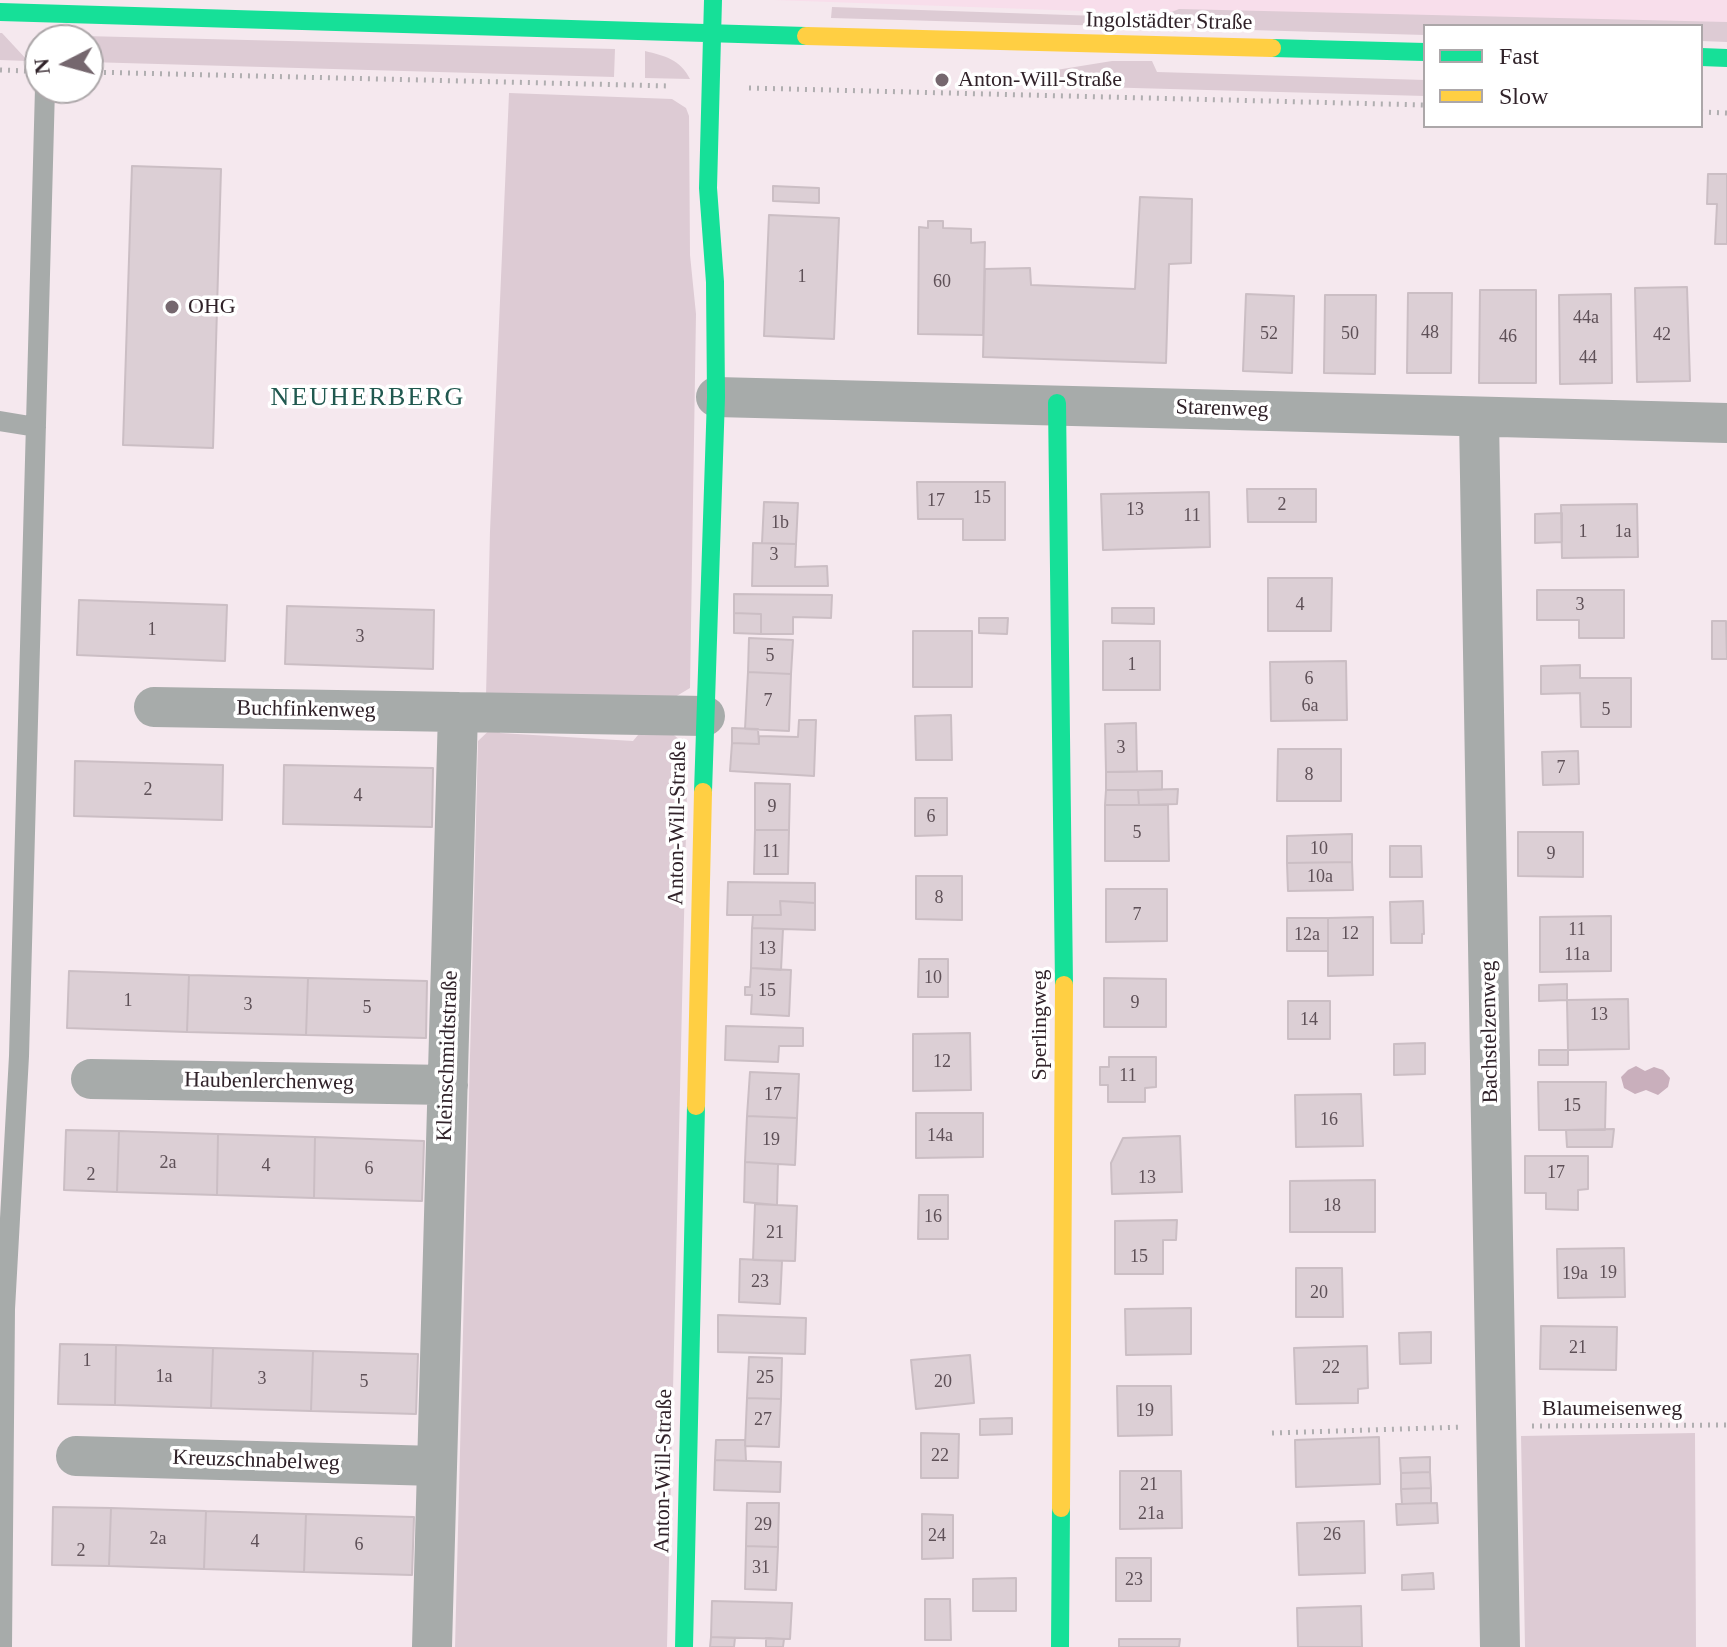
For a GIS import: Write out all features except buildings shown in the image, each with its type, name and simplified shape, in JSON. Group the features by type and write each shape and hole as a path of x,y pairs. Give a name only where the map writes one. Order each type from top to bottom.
{"street":[{"name":"Anton-Will-Straße","path":"684,1647 705,716 716,397 715,282 708,188 713,0"},
{"name":"Ingolstädter Straße","path":"0,12 48,20 1423,52"},
{"path":"1703,57 1727,58"},
{"name":"Starenweg","path":"716,397 1057,403 1479,418 1727,423"},
{"name":"Sperlingweg","path":"1057,403 1064,985 1060,1647"},
{"name":"Bachstelzenweg","path":"1479,418 1500,1647"},
{"name":"Buchfinkenweg","path":"154,707 458,712"},
{"path":"458,712 705,716"},
{"name":"Kleinschmidtstraße","path":"432,1647 458,712"},
{"name":"Haubenlerchenweg","path":"91,1079 448,1085"},
{"name":"Kreuzschnabelweg","path":"76,1456 436,1466"}],"lane":[{"path":"2,1647 5,1309 19,1056 45,104"},
{"path":"0,421 36,427"}],"path":[{"path":"0,70 24,71"},
{"path":"104,72 1423,105"},
{"path":"1703,112 1727,113"},
{"name":"Blaumeisenweg","path":"1272,1433 1727,1425"}],"shaded area":[{"path":"774,0 1727,0 1727,29 1703,24 1252,17"},
{"path":"832,7 1157,18 1179,9 1727,22 1727,42 1703,41 1703,24 1423,24 1423,35 831,18"},
{"path":"2,33 24,57 24,61 0,60"},
{"path":"104,36 615,49 614,77 104,62"},
{"path":"645,51 677,63 690,79 645,78"},
{"path":"1112,61 1152,61 1157,72 1423,80 1423,96 1025,85 1025,75"},
{"path":"509,93 672,99 686,108 689,116 690,255 696,314 690,688 670,700 486,696"},
{"path":"497,723 500,733 633,741 643,729 668,730 688,747 667,1647 455,1647 478,741"},
{"path":"1636,1066 1645,1071 1654,1067 1663,1070 1670,1078 1668,1087 1658,1095 1646,1090 1635,1094 1624,1088 1621,1077"},
{"path":"1695,1433 1696,1647 1525,1647 1521,1436"}],"traffic: fast":[{"path":"703,792 716,397 715,282 708,188 713,0"},
{"path":"0,12 806,36"},
{"path":"1272,48 1423,52"},
{"path":"1703,57 1727,58"},
{"path":"1057,403 1064,985"},
{"path":"684,1647 696,1106"},
{"path":"1060,1647 1061,1508"}],"traffic: slow":[{"path":"806,36 1272,48"},
{"path":"696,1106 703,792"},
{"path":"1061,1508 1064,985"}],"place":[{"name":"Anton-Will-Straße","path":"942,80"},
{"name":"OHG","path":"172,307"}],"district":[{"name":"NEUHERBERG","path":"368,398"}]}
